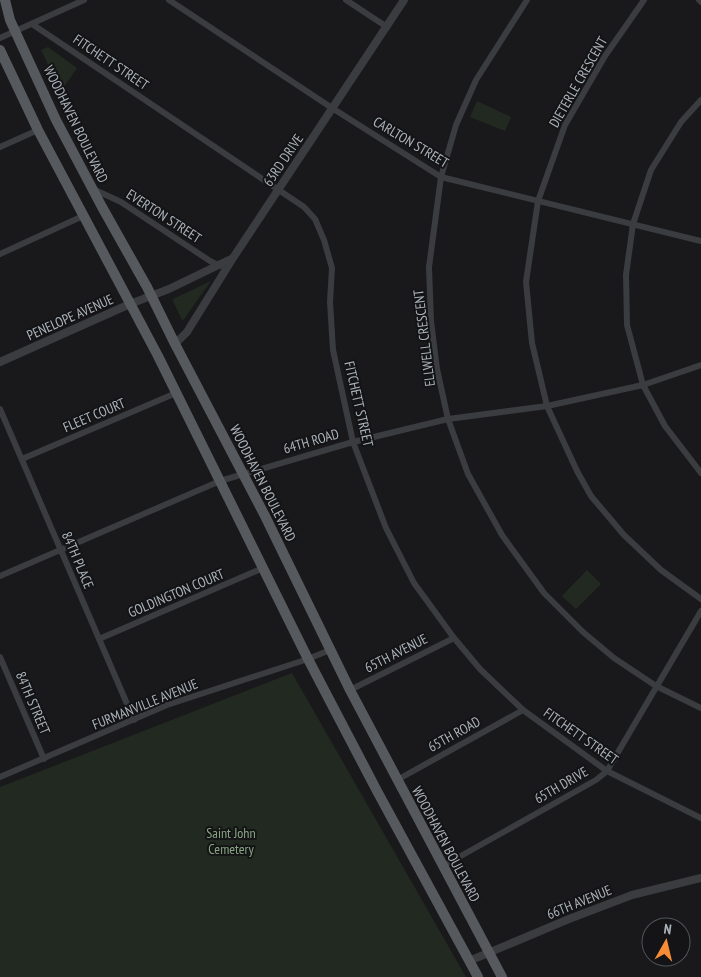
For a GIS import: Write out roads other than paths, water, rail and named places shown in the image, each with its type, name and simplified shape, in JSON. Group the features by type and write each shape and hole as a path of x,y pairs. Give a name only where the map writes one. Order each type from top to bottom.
{"main road":[{"name":"WOODHAVEN BOULEVARD","path":"5,0 15,32 56,120 151,296 174,344 243,474 350,690 502,977"},
{"path":"0,50 38,130 176,394 308,659 478,977"}],"street":[{"path":"0,38 84,0"},
{"name":"CARLTON STREET","path":"169,0 332,108 441,177 701,240"},
{"path":"346,0 387,27"},
{"name":"63RD DRIVE","path":"151,296 220,266 233,258 404,0"},
{"name":"ELLWELL CRESCENT","path":"527,0 476,80 456,125 441,177 429,267 431,321 436,359 448,419 468,474 502,535 544,592 583,632 614,658 656,686 701,708"},
{"name":"DIETERLE CRESCENT","path":"644,0 605,56 564,126 538,201 526,282 532,343 547,406 577,471 591,496 624,535 662,570 701,598"},
{"name":"FITCHETT STREET","path":"32,24 304,207 315,219 324,240 332,268 330,302 333,350 353,442 386,528 410,575 454,638 480,669 523,710 607,771 701,818"},
{"path":"701,100 681,122 651,170 633,224 626,275 627,324 643,385 665,426 701,473"},
{"path":"0,147 38,130"},
{"name":"EVERTON STREET","path":"93,189 121,202 220,266"},
{"path":"0,254 83,216"},
{"path":"174,344 187,332 233,258"},
{"name":"PENELOPE AVENUE","path":"0,362 151,296"},
{"name":"64TH ROAD","path":"0,576 220,481 243,474 353,442 448,419 547,406 643,385 701,365"},
{"name":"FLEET COURT","path":"22,460 176,394"},
{"name":"84TH PLACE","path":"0,410 134,720"},
{"name":"GOLDINGTON COURT","path":"99,639 263,568"},
{"name":"65TH DRIVE","path":"443,866 596,780 607,771 701,611"},
{"name":"65TH AVENUE","path":"350,690 454,638"},
{"name":"FURMANVILLE AVENUE","path":"0,777 168,705 330,650"},
{"name":"84TH STREET","path":"0,657 44,759"},
{"name":"65TH ROAD","path":"397,780 523,710"},
{"name":"66TH AVENUE","path":"470,961 488,952 632,895 701,878"}],"park label":[{"name":"Saint John Cemetery","path":"231,842"}]}
